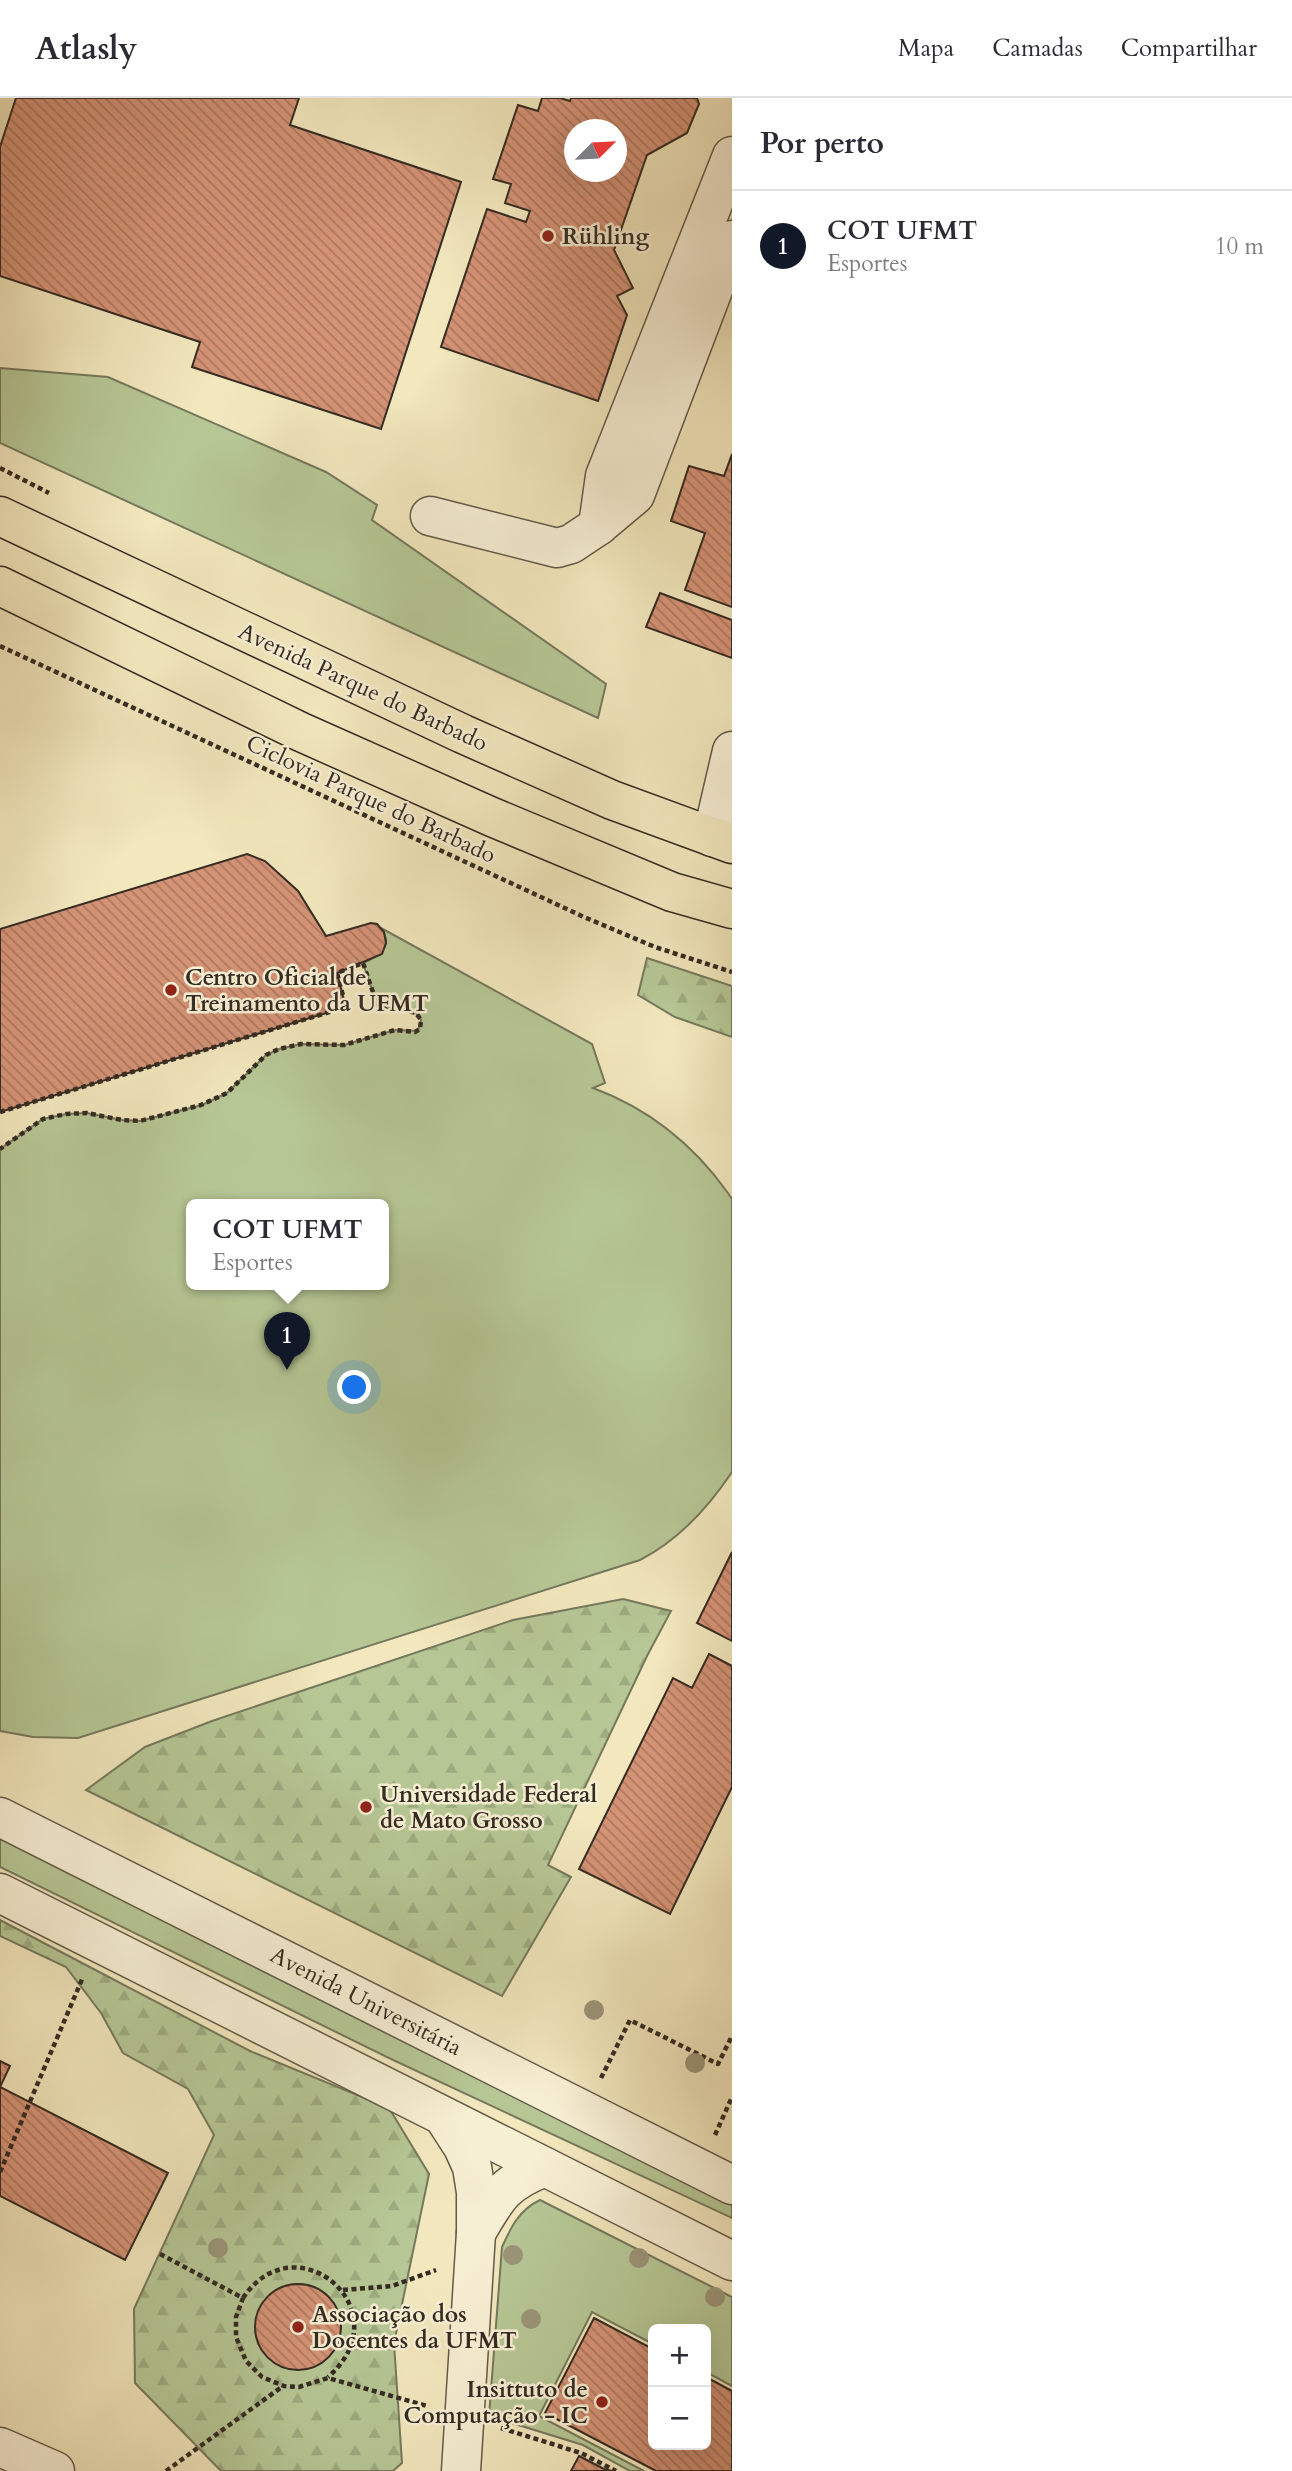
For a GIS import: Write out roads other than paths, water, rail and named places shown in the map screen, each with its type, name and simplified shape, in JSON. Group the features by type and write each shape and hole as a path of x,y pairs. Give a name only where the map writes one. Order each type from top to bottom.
{"main road":[{"name":"Avenida Parque do Barbado","path":"0,516 463,734 612,800 722,841"},
{"path":"0,586 301,732 480,811 673,892 732,909"}],"street":[{"path":"598,526 605,476 732,156"},
{"path":"430,516 557,548 571,544 598,526 635,495 732,240"},
{"path":"722,841 732,751"},
{"name":"Avenida Universitária","path":"0,1817 732,2185"},
{"path":"0,1893 732,2261"},
{"path":"443,2116 472,2167 476,2192 476,2233 460,2471"},
{"path":"476,2233 504,2189 525,2175 545,2167"},
{"path":"0,2448 55,2471"}],"place":[{"name":"Rühling","path":"548,236"},
{"name":"Centro Oficial de Treinamento da UFMT","path":"171,990"},
{"name":"COT UFMT","path":"287,1370"},
{"name":"Universidade Federal de Mato Grosso","path":"366,1807"},
{"name":"Associação dos Docentes da UFMT","path":"298,2327"},
{"name":"Insittuto de Computação - IC","path":"602,2402"}]}
